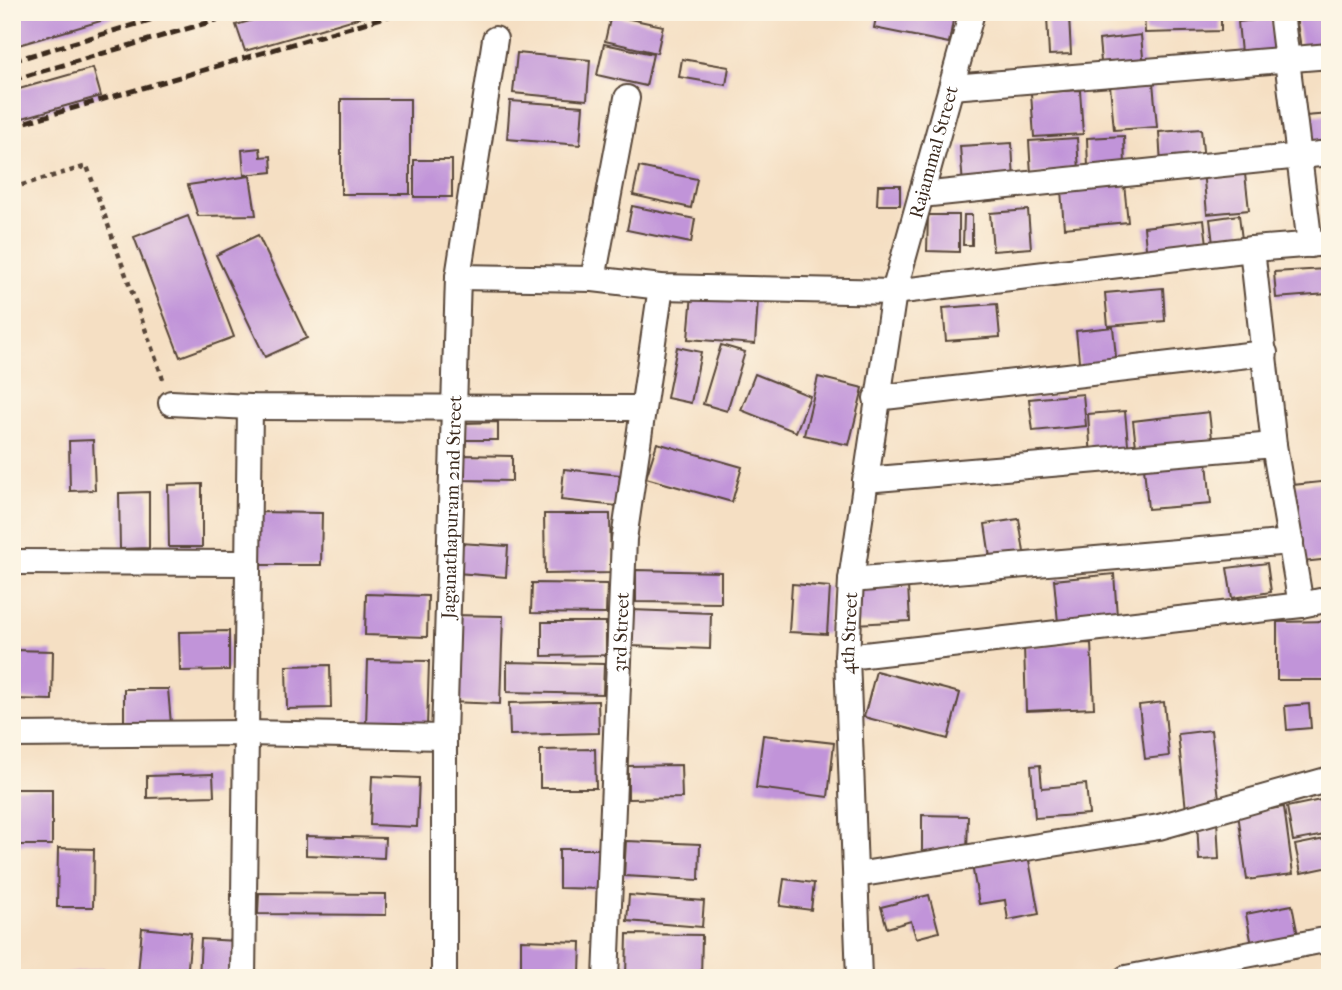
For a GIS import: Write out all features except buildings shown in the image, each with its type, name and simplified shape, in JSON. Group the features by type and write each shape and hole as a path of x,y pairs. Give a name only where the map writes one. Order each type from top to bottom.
{"street":[{"name":"Rajammal Street","path":"894,292 972,12"},
{"path":"458,277 593,279 661,287 894,292 1252,249 1320,244 1297,158 1281,12"},
{"name":"Jaganathapuram 2nd Street","path":"444,978 444,737 458,277 495,39"},
{"path":"952,87 1287,62 1330,56"},
{"path":"593,279 627,98"},
{"path":"921,195 1330,153"},
{"path":"1252,249 1274,445 1301,605"},
{"name":"3rd Street","path":"606,978 624,539 661,287"},
{"name":"4th Street","path":"859,978 847,657 851,580 876,398 894,292"},
{"path":"876,398 1265,353"},
{"path":"171,403 250,407 643,408"},
{"path":"243,978 250,407"},
{"path":"865,480 1274,445"},
{"path":"851,580 1291,542"},
{"path":"12,562 246,563"},
{"path":"847,657 1301,605 1330,599"},
{"path":"12,735 246,733 444,737"},
{"path":"856,875 1159,827 1330,779"},
{"path":"1126,978 1186,972 1330,939"}],"path":[{"path":"12,188 87,166 171,403"}],"railway":[{"path":"12,61 177,12"},
{"path":"12,80 244,12"},
{"path":"12,126 402,12"}]}
